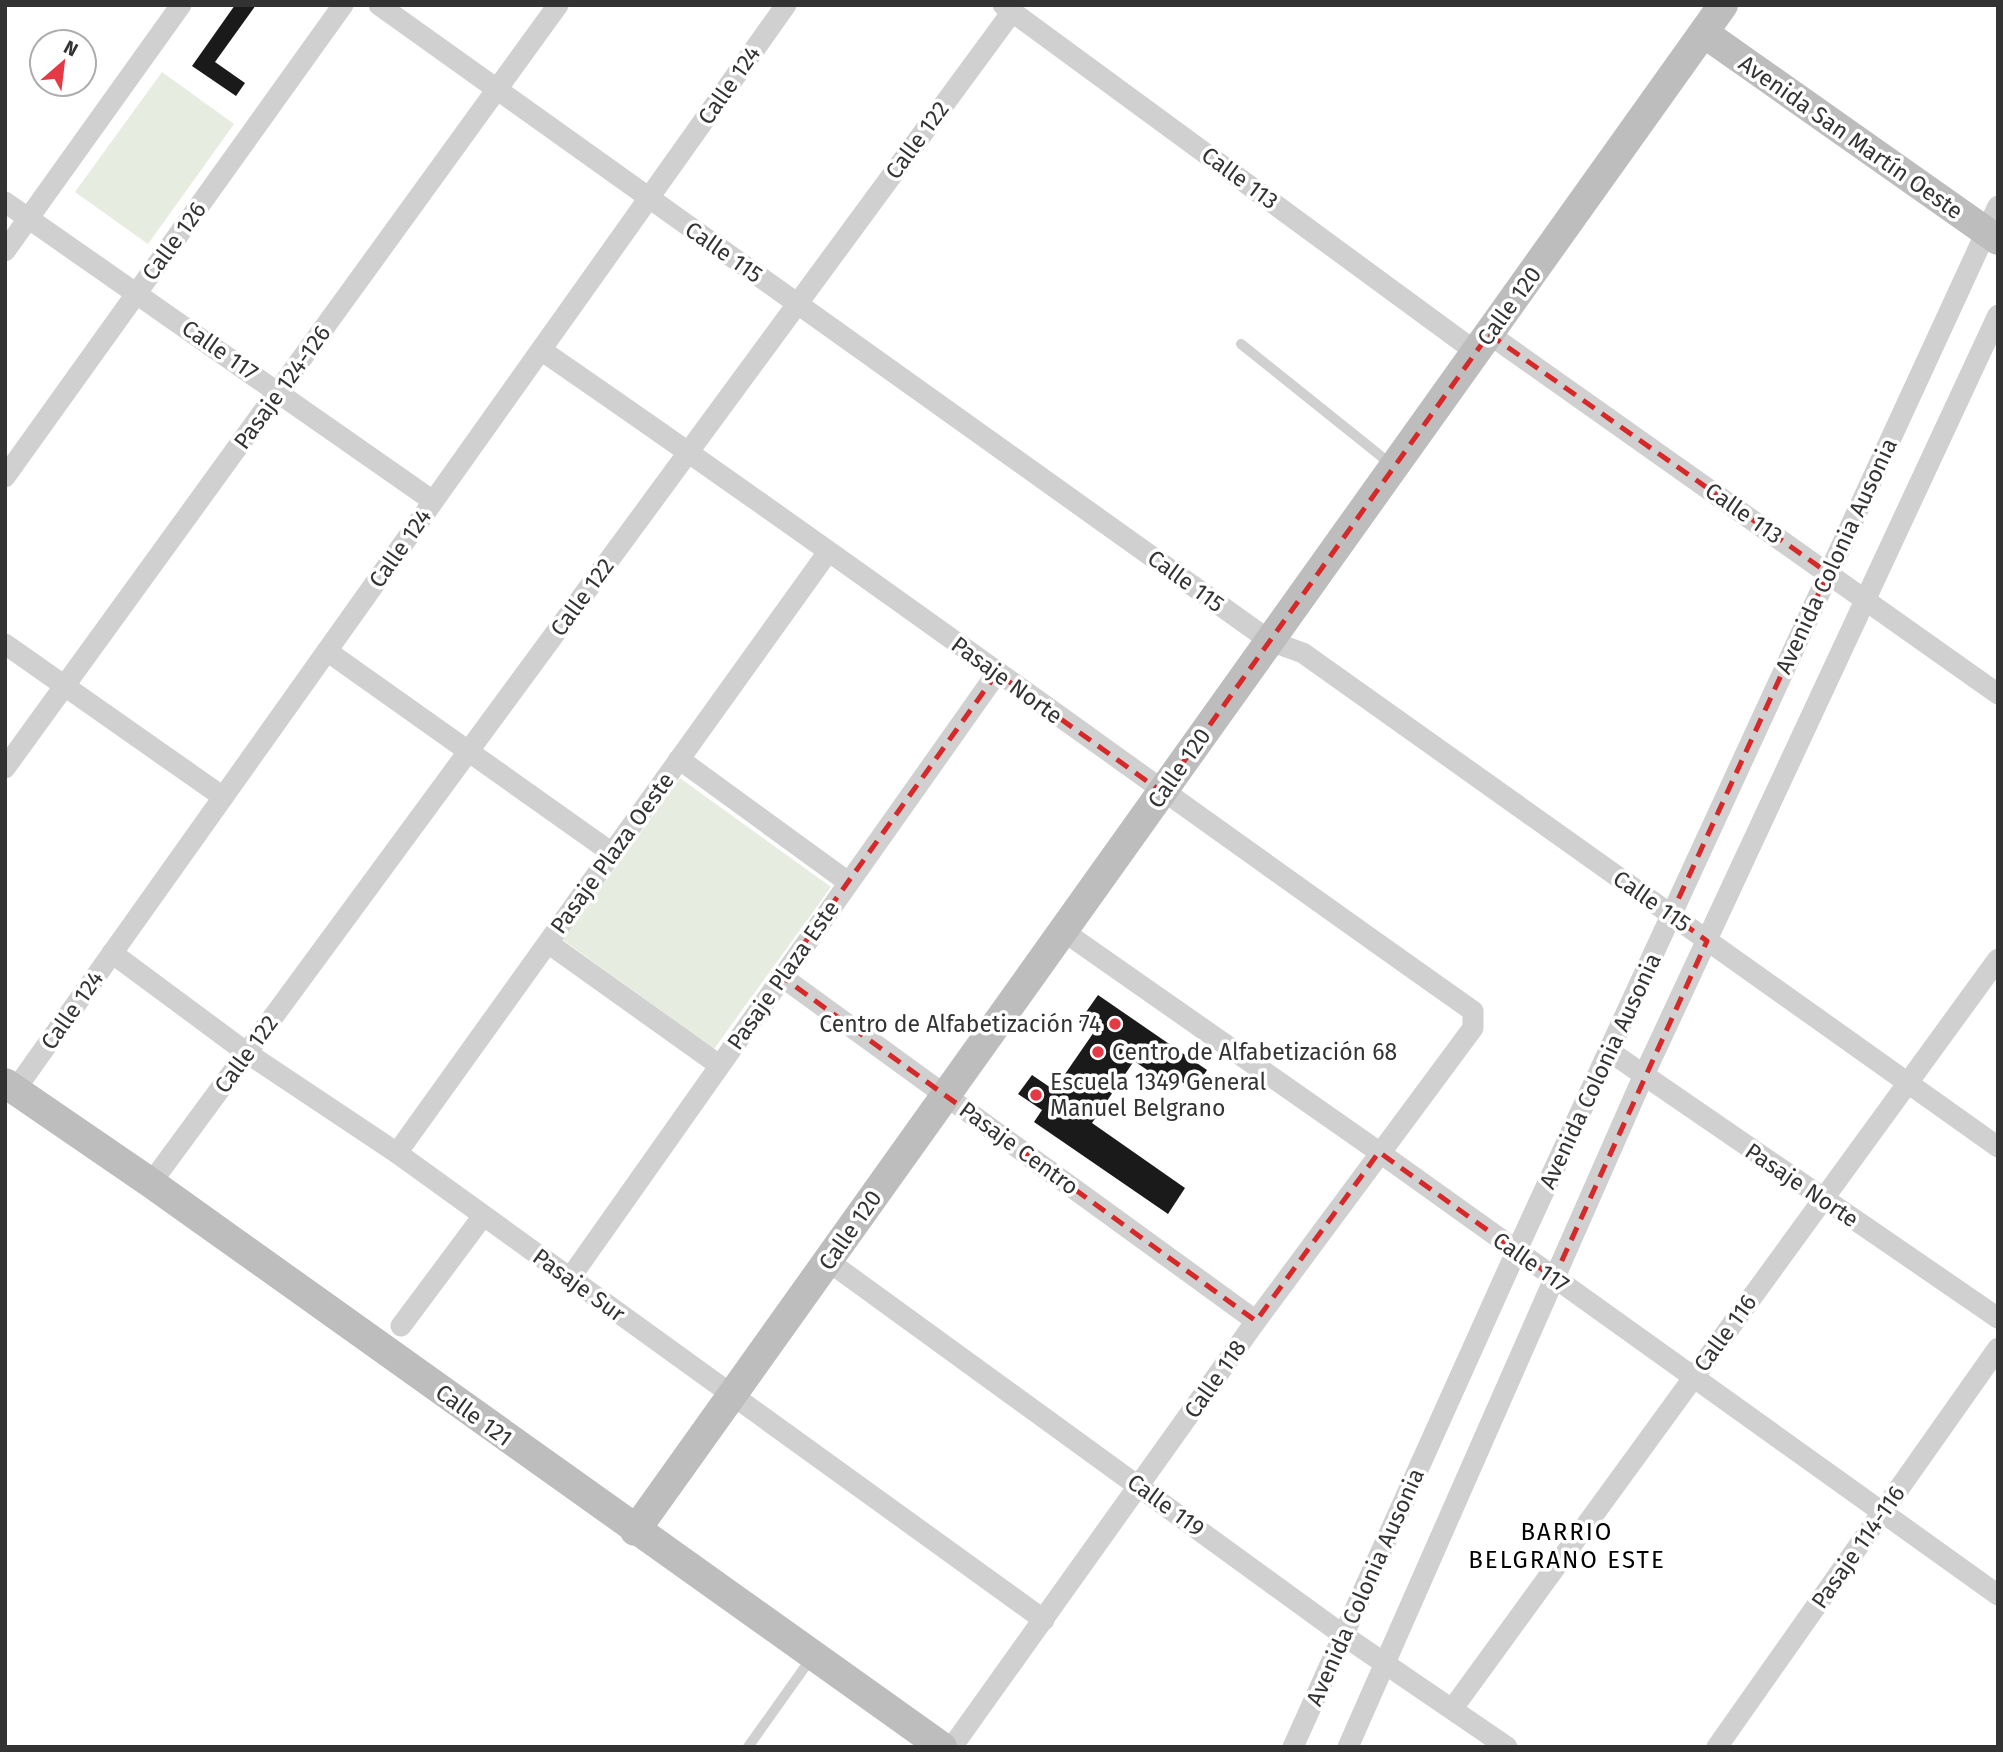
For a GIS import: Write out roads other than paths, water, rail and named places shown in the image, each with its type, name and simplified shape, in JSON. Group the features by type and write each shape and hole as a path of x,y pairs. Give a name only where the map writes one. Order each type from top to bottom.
{"street":[{"path":"5,251 181,5"},
{"name":"Calle 126","path":"5,477 343,5"},
{"name":"Calle 115","path":"379,5 1270,641 1303,653 1998,1147"},
{"name":"Pasaje 124-126","path":"5,768 558,5"},
{"name":"Calle 124","path":"10,1087 112,953 786,5"},
{"name":"Calle 120","path":"635,1531 1723,5"},
{"name":"Calle 122","path":"151,1183 797,304 1008,8"},
{"name":"Calle 113","path":"1008,8 1483,343 1828,573 1998,694"},
{"name":"Avenida San Martín Oeste","path":"1704,33 1994,226"},
{"name":"Calle 117","path":"5,202 433,501"},
{"name":"Avenida Colonia Ausonia","path":"1293,1747 1516,1252 1828,573 1994,226"},
{"name":"Avenida Colonia Ausonia","path":"1348,1747 1643,1077 1998,315"},
{"name":"Pasaje Norte","path":"541,350 689,451 1162,792 1473,1011"},
{"name":"Pasaje Plaza Oeste","path":"397,1153 828,552"},
{"path":"5,645 223,797"},
{"path":"327,651 612,853"},
{"name":"Pasaje Plaza Este","path":"570,1278 997,673"},
{"path":"679,759 848,882"},
{"name":"Calle 117","path":"1063,931 1379,1152 1998,1595"},
{"path":"548,943 719,1065"},
{"name":"Pasaje Sur","path":"112,953 247,1053 397,1153 1044,1620"},
{"name":"Calle 116","path":"1453,1708 1998,959"},
{"name":"Pasaje Centro","path":"781,976 1256,1321"},
{"name":"Calle 118","path":"952,1747 1256,1321 1473,1028 1473,1011"},
{"name":"Pasaje Norte","path":"1609,1051 1643,1077 1998,1318"},
{"name":"Calle 121","path":"10,1087 151,1183 635,1531 942,1747"},
{"path":"401,1326 483,1216"},
{"name":"Calle 119","path":"828,1261 1343,1635 1507,1747"},
{"name":"Pasaje 114-116","path":"1717,1747 1998,1348"}],"lane":[{"path":"1241,344 1394,467"},
{"path":"748,1747 813,1655"}],"place":[{"name":"Centro de Alfabetización 74","path":"1115,1024"},
{"name":"Centro de Alfabetización 68","path":"1098,1052"},
{"name":"Escuela 1349 General Manuel Belgrano","path":"1036,1095"}],"district":[{"name":"BARRIO BELGRANO ESTE","path":"1567,1546"}]}
